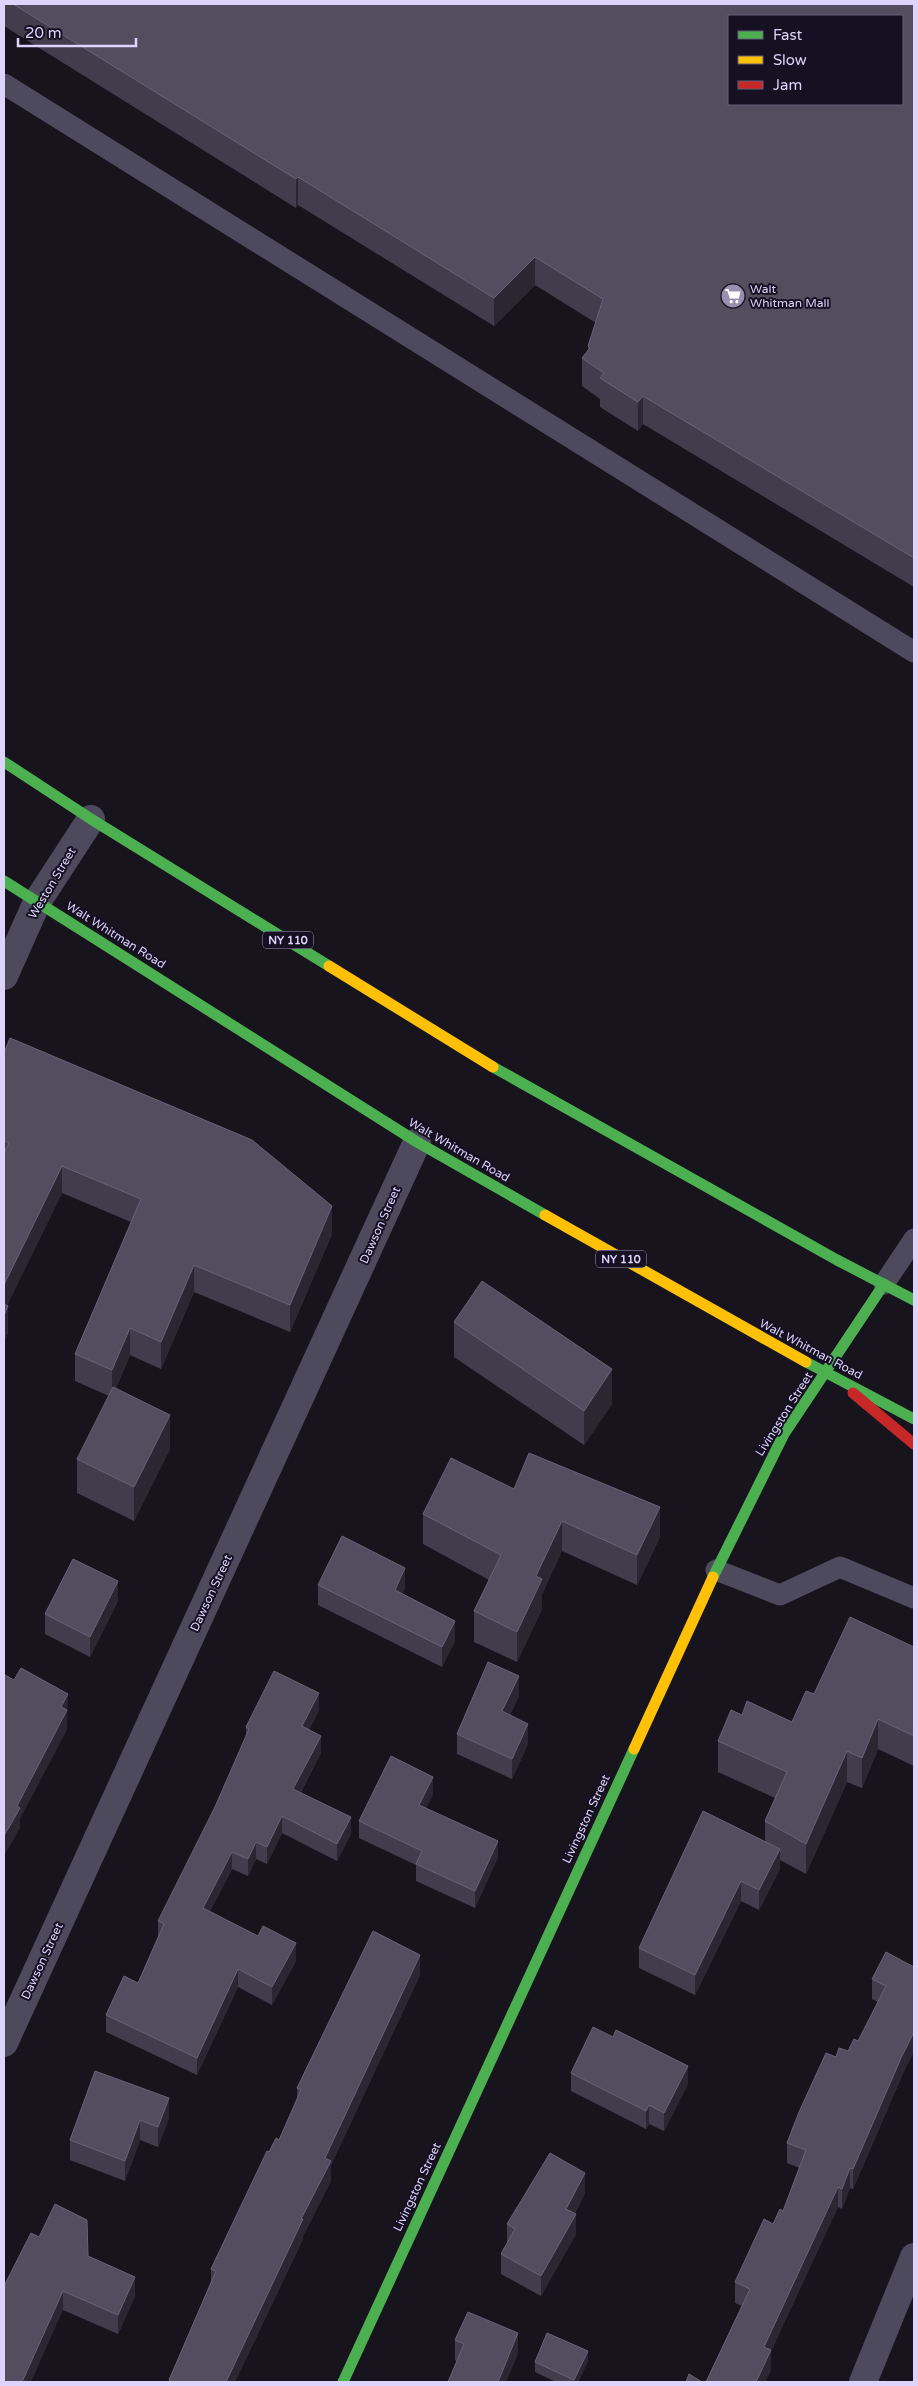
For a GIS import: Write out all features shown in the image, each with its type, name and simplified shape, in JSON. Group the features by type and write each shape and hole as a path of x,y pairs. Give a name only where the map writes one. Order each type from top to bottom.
{"main road":[{"name":"NY 110","path":"4,762 91,819 485,1062 837,1260 914,1300"},
{"name":"Walt Whitman Road","path":"4,881 417,1142 748,1332 914,1418"},
{"name":"Livingston Street","path":"342,2382 716,1570 774,1451 884,1284"},
{"path":"827,1372 914,1444"}],"street":[{"name":"Weston Street","path":"4,976 37,902 91,819"},
{"name":"Dawson Street","path":"4,2044 417,1142"},
{"path":"863,2382 914,2257"}],"lane":[{"path":"4,84 914,652"},
{"path":"884,1284 914,1239"},
{"path":"716,1570 780,1595 840,1567 914,1598"}],"building":[{"name":"Walt Whitman Mall","path":"13,4 914,4 914,558 643,396 638,402 600,378 604,373 582,358 590,348 588,346 603,299 535,257 494,298 298,177 296,179"},
{"path":"10,1038 252,1140 332,1206 290,1305 194,1265 161,1342 130,1328 112,1370 75,1354 141,1199 62,1166 4,1285 4,1153 9,1143 4,1141 4,1053"},
{"path":"482,1281 612,1369 584,1411 454,1322"},
{"path":"4,1304 8,1306 4,1315"},
{"path":"113,1387 170,1415 134,1487 77,1459"},
{"path":"529,1453 660,1507 637,1555 562,1521 536,1576 542,1579 517,1632 474,1611 501,1555 423,1514 451,1458 514,1489"},
{"path":"342,1536 405,1568 395,1590 455,1621 442,1647 318,1585"},
{"path":"73,1559 118,1581 90,1637 45,1614"},
{"path":"850,1617 914,1647 914,1736 878,1719 862,1758 847,1751 806,1844 765,1821 787,1772 718,1741 731,1710 742,1715 747,1701 792,1722 806,1691 814,1694"},
{"path":"488,1662 519,1676 502,1711 528,1724 512,1759 457,1734"},
{"path":"21,1668 68,1694 61,1707 67,1710 17,1806 20,1808 4,1836 4,1678 5,1675 14,1680"},
{"path":"274,1671 319,1693 302,1726 321,1736 293,1789 351,1817 337,1844 282,1816 267,1847 256,1842 248,1859 232,1852 203,1908 258,1936 263,1926 296,1943 272,1987 238,1969 197,2058 106,2015 124,1976 138,1983 164,1924 158,1921 215,1807 249,1729 246,1727"},
{"path":"391,1756 433,1777 419,1805 498,1841 475,1891 416,1864 422,1851 359,1821"},
{"path":"703,1811 780,1849 759,1890 741,1881 695,1975 639,1948"},
{"path":"373,1931 420,1955 325,2158 331,2161 301,2219 303,2219 226,2382 172,2382 169,2380 216,2271 211,2269 267,2151 269,2152 276,2138 279,2140 301,2090 297,2088"},
{"path":"886,1952 914,1967 914,2032 853,2169 850,2168 842,2189 838,2187 764,2347 771,2350 756,2382 706,2382 750,2289 735,2282 764,2219 773,2224 780,2209 783,2211 806,2150 787,2143 799,2112 826,2053 836,2057 839,2048 848,2051 854,2039 858,2041 886,1986 872,1979"},
{"path":"593,2027 613,2037 616,2030 688,2066 664,2113 649,2105 646,2111 571,2073"},
{"path":"95,2071 169,2098 158,2127 140,2120 125,2161 70,2140"},
{"path":"550,2153 585,2173 566,2209 576,2214 541,2276 501,2254 515,2229 507,2224"},
{"path":"55,2204 87,2220 88,2256 135,2277 118,2315 63,2291 22,2382 4,2382 4,2286 31,2233 39,2237"},
{"path":"468,2312 518,2333 498,2382 448,2382 464,2344 455,2340"},
{"path":"547,2333 588,2351 574,2380 535,2362"},
{"path":"689,2374 702,2382 686,2382"}],"traffic: fast":[{"path":"4,762 91,819 329,966"},
{"path":"4,881 417,1142 545,1215"},
{"path":"493,1067 837,1260 914,1300"},
{"path":"713,1577 784,1434 884,1284"},
{"path":"806,1362 914,1419"},
{"path":"343,2382 634,1749"}],"traffic: slow":[{"path":"329,966 493,1067"},
{"path":"545,1215 806,1362"},
{"path":"634,1749 713,1577"}],"traffic: jam":[{"path":"853,1393 914,1444"}],"place":[{"name":"Walt Whitman Mall","path":"733,296"}]}
